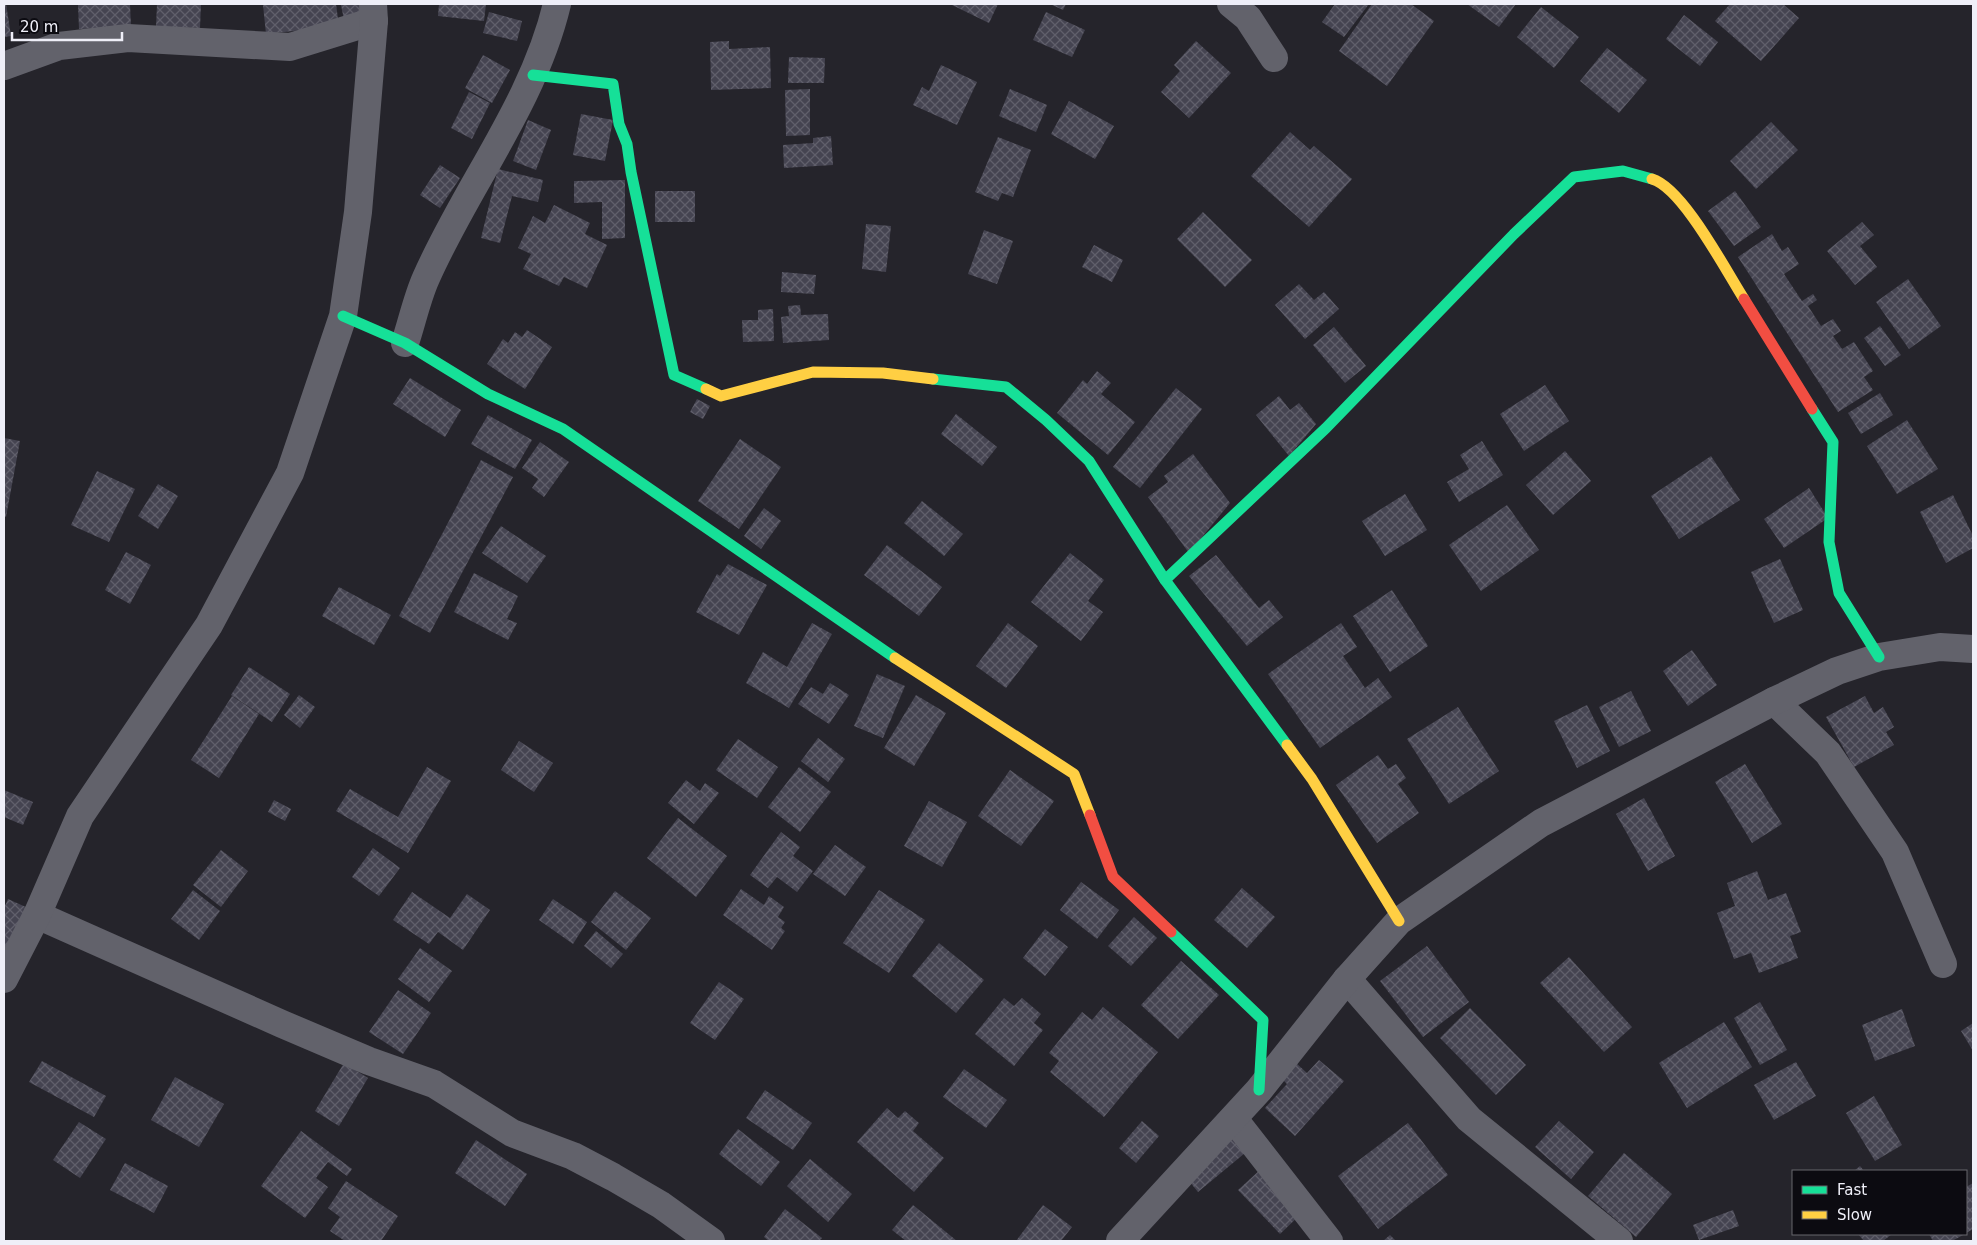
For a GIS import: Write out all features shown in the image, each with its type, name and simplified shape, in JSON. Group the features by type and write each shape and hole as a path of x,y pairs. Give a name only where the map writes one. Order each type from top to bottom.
{"street":[{"path":"405,343 425,279 467,196 525,95 553,22 557,4"},
{"path":"1231,4 1248,18 1274,58"},
{"path":"4,66 59,46 128,38 290,47 373,12 358,212 343,316 290,473 209,625 80,816 37,915 4,979"},
{"path":"532,75 614,84 619,124 627,144 631,172 674,375 721,396 813,372 883,373 1006,387 1046,420 1089,461 1165,580 1312,779 1399,921"},
{"path":"1165,580 1326,428 1514,234 1574,177 1623,171 1662,182 1689,212 1833,442 1829,542 1839,593 1879,657"},
{"path":"343,316 405,343 488,394 563,429 895,658 1074,774 1113,877 1263,1020 1259,1090"},
{"path":"1120,1241 1234,1119 1347,980 1399,921 1541,824 1774,701 1838,671 1879,657 1940,647 1973,649"},
{"path":"1774,701 1828,752 1895,852 1943,964"},
{"path":"37,915 282,1024 369,1061 434,1084 512,1133 573,1156 613,1176 661,1205 711,1241"},
{"path":"1347,980 1470,1119 1619,1241"},
{"path":"1234,1119 1329,1241"}],"building":[{"path":"4,4 6,4 11,36 4,37"},
{"path":"78,4 130,4 131,27 79,29"},
{"path":"157,4 201,4 200,28 156,27"},
{"path":"336,4 339,26 266,34 263,5"},
{"path":"382,4 345,25 341,5"},
{"path":"439,4 486,4 484,21 438,16"},
{"path":"953,4 998,4 989,23"},
{"path":"1050,4 1066,4 1063,10"},
{"path":"1335,4 1369,4 1344,37 1322,22"},
{"path":"1372,4 1411,4 1434,21 1387,86 1339,51"},
{"path":"1467,4 1516,4 1499,27"},
{"path":"1730,4 1783,4 1799,18 1761,61 1715,21"},
{"path":"1541,7 1579,37 1554,68 1517,37"},
{"path":"489,12 522,21 517,41 483,33"},
{"path":"1046,12 1085,30 1072,57 1033,40"},
{"path":"1684,15 1718,42 1700,66 1666,39"},
{"path":"729,41 729,49 770,47 771,88 711,90 710,42"},
{"path":"1196,41 1231,73 1189,118 1161,92 1180,71 1174,65"},
{"path":"1607,48 1647,80 1619,113 1580,81"},
{"path":"483,55 510,70 492,103 465,88"},
{"path":"789,57 825,58 824,83 788,83"},
{"path":"941,65 977,82 957,125 913,105 922,87 929,91"},
{"path":"810,89 810,135 786,136 785,90"},
{"path":"1010,89 1047,105 1036,132 999,116"},
{"path":"469,92 490,103 472,139 451,128"},
{"path":"1069,101 1114,126 1095,159 1051,134"},
{"path":"581,114 613,120 605,161 573,155"},
{"path":"528,120 551,130 536,170 513,161"},
{"path":"1771,122 1798,150 1756,189 1730,161"},
{"path":"1290,132 1310,150 1314,146 1352,179 1309,227 1251,176"},
{"path":"831,136 833,165 784,168 783,145 813,143 813,138"},
{"path":"998,137 1031,150 1013,197 1002,193 998,201 975,192"},
{"path":"440,165 460,178 440,208 420,195"},
{"path":"498,169 543,180 538,202 512,196 500,243 481,238"},
{"path":"625,180 625,238 602,239 602,202 574,203 574,181"},
{"path":"655,191 695,191 695,222 655,222"},
{"path":"1735,191 1761,227 1734,246 1708,211"},
{"path":"554,205 590,223 585,234 607,245 587,288 564,277 559,286 523,269 531,254 518,248 533,216 545,223"},
{"path":"1203,212 1252,260 1225,287 1177,239"},
{"path":"1862,222 1874,235 1860,246 1877,267 1855,285 1827,251"},
{"path":"866,224 891,226 886,272 862,269"},
{"path":"984,230 1013,241 997,284 968,274"},
{"path":"1772,234 1782,251 1788,247 1799,264 1784,274 1802,301 1813,294 1817,300 1808,306 1821,326 1833,319 1841,331 1833,336 1842,349 1854,342 1873,371 1864,377 1873,390 1838,412 1738,257"},
{"path":"1094,245 1123,260 1112,282 1082,267"},
{"path":"782,272 816,275 814,294 781,292"},
{"path":"1908,279 1941,326 1909,349 1876,302"},
{"path":"1299,284 1314,300 1324,292 1339,309 1305,339 1275,305"},
{"path":"800,305 801,315 828,314 829,340 783,343 781,317 789,316 788,306"},
{"path":"773,309 774,341 743,342 742,320 758,320 758,310"},
{"path":"1880,326 1901,355 1885,366 1864,338"},
{"path":"1334,327 1366,366 1345,383 1313,345"},
{"path":"527,330 552,347 525,389 487,364 503,339 508,343 515,332 522,337"},
{"path":"1097,371 1111,383 1101,394 1135,422 1108,455 1057,413 1083,380 1087,384"},
{"path":"410,378 461,410 445,437 393,404"},
{"path":"1545,385 1569,421 1524,451 1500,414"},
{"path":"1176,388 1202,409 1140,488 1113,467"},
{"path":"1880,393 1893,415 1861,434 1848,413"},
{"path":"1279,396 1290,410 1299,403 1316,424 1289,456 1256,415"},
{"path":"697,399 710,406 703,419 690,412"},
{"path":"956,414 997,447 982,466 941,434"},
{"path":"488,415 532,440 515,469 471,444"},
{"path":"1907,420 1938,469 1897,494 1867,446"},
{"path":"4,438 20,441 6,517 4,516"},
{"path":"740,439 781,467 739,529 698,501"},
{"path":"1482,441 1503,475 1459,502 1447,482 1469,469 1460,455"},
{"path":"540,442 569,462 544,497 532,488 538,479 522,468"},
{"path":"1565,451 1591,481 1553,515 1526,485"},
{"path":"1193,454 1230,503 1189,553 1148,497 1168,482 1164,476"},
{"path":"1711,456 1740,500 1679,539 1651,496"},
{"path":"481,460 513,477 430,633 399,616"},
{"path":"97,471 135,489 109,542 71,525"},
{"path":"158,484 178,496 158,529 138,516"},
{"path":"1809,488 1828,518 1784,548 1764,519"},
{"path":"1405,494 1427,530 1385,556 1362,521"},
{"path":"1953,495 1973,536 1973,548 1946,563 1920,512"},
{"path":"922,501 963,534 944,556 904,523"},
{"path":"1507,505 1539,550 1481,591 1449,545"},
{"path":"764,508 781,521 761,549 744,536"},
{"path":"501,526 546,556 527,583 482,553"},
{"path":"887,545 942,587 919,616 864,575"},
{"path":"126,552 151,565 130,604 105,590"},
{"path":"1070,553 1104,580 1088,601 1103,612 1081,641 1031,602"},
{"path":"1216,555 1259,608 1269,600 1283,617 1247,646 1189,576"},
{"path":"1780,559 1803,610 1774,623 1751,572"},
{"path":"728,564 767,585 739,635 696,612 717,574 720,576"},
{"path":"474,573 518,596 507,619 517,623 508,640 454,612"},
{"path":"339,587 391,615 374,645 322,616"},
{"path":"1392,590 1428,646 1390,672 1353,616"},
{"path":"812,623 832,634 789,708 746,683 763,652 787,667"},
{"path":"1008,623 1038,646 1006,688 976,666"},
{"path":"1341,623 1357,647 1343,656 1365,688 1378,678 1392,697 1320,748 1268,674"},
{"path":"1692,650 1717,685 1688,706 1663,671"},
{"path":"249,667 290,694 272,722 231,695"},
{"path":"877,674 905,686 883,738 854,726"},
{"path":"830,683 849,695 829,724 798,704 811,687 823,694"},
{"path":"1631,691 1651,731 1619,747 1599,707"},
{"path":"299,695 315,707 300,728 284,715"},
{"path":"916,695 946,713 914,766 884,748"},
{"path":"232,696 259,714 219,778 191,760"},
{"path":"1865,696 1874,713 1883,707 1894,727 1886,732 1894,745 1854,767 1826,717"},
{"path":"1587,705 1610,751 1577,768 1554,721"},
{"path":"1458,707 1499,771 1449,804 1407,739"},
{"path":"818,738 845,759 828,782 801,761"},
{"path":"738,739 778,767 757,798 716,770"},
{"path":"519,741 553,763 534,792 501,770"},
{"path":"1378,755 1388,769 1396,764 1406,778 1398,784 1419,813 1377,843 1336,785"},
{"path":"1745,764 1782,824 1752,843 1715,782"},
{"path":"427,767 451,781 408,853 336,811 350,789 398,817"},
{"path":"799,767 831,792 800,832 768,807"},
{"path":"1010,770 1054,801 1021,846 978,816"},
{"path":"686,780 700,791 705,783 719,793 694,824 668,803"},
{"path":"4,790 33,802 23,825 4,817"},
{"path":"1644,798 1675,856 1648,871 1616,814"},
{"path":"274,800 291,809 285,821 268,812"},
{"path":"929,801 967,822 942,867 904,846"},
{"path":"678,818 727,856 696,897 647,858"},
{"path":"781,832 800,847 793,856 813,871 797,892 777,877 768,888 750,875"},
{"path":"835,845 866,867 845,896 813,874"},
{"path":"373,848 400,868 379,896 352,877"},
{"path":"221,850 248,871 221,907 193,885"},
{"path":"1757,871 1768,900 1786,893 1801,932 1790,936 1798,958 1759,973 1751,953 1734,959 1717,913 1735,906 1727,883"},
{"path":"1081,882 1119,910 1097,939 1060,910"},
{"path":"1242,888 1275,917 1247,948 1214,920"},
{"path":"741,889 764,905 769,896 784,907 778,917 785,922 781,928 785,931 772,950 723,915"},
{"path":"193,890 220,911 199,940 171,919"},
{"path":"879,890 925,920 889,973 843,943"},
{"path":"615,891 651,918 626,950 591,922"},
{"path":"412,892 450,918 467,894 490,910 463,950 438,932 429,944 393,920"},
{"path":"8,899 37,912 4,954 4,908"},
{"path":"553,899 587,922 573,944 539,920"},
{"path":"1134,917 1157,938 1131,966 1108,946"},
{"path":"1045,929 1068,947 1045,976 1023,958"},
{"path":"596,931 623,954 611,968 584,946"},
{"path":"939,943 984,980 956,1013 912,976"},
{"path":"1427,946 1469,1002 1423,1037 1380,981"},
{"path":"420,948 452,971 429,1002 398,979"},
{"path":"1569,957 1632,1027 1604,1052 1540,983"},
{"path":"1181,961 1219,995 1178,1039 1141,1005"},
{"path":"719,982 744,999 715,1040 690,1023"},
{"path":"398,990 431,1013 403,1054 369,1032"},
{"path":"1004,998 1014,1006 1022,998 1041,1014 1034,1023 1043,1030 1014,1066 975,1034"},
{"path":"1760,1002 1787,1050 1760,1065 1734,1018"},
{"path":"1103,1007 1158,1052 1104,1117 1050,1072 1059,1061 1049,1053 1082,1012 1092,1020"},
{"path":"1470,1008 1526,1065 1496,1095 1440,1038"},
{"path":"1902,1009 1915,1046 1875,1061 1862,1025"},
{"path":"1724,1022 1752,1067 1687,1108 1659,1063"},
{"path":"1973,1023 1973,1051 1961,1031"},
{"path":"1319,1060 1344,1081 1295,1136 1265,1108 1287,1084 1282,1079 1296,1063 1307,1073"},
{"path":"42,1061 106,1096 94,1117 29,1082"},
{"path":"1796,1062 1816,1096 1774,1120 1754,1085"},
{"path":"344,1063 368,1078 339,1126 315,1111"},
{"path":"964,1069 1007,1100 986,1128 943,1097"},
{"path":"175,1077 224,1104 199,1147 151,1120"},
{"path":"765,1090 812,1123 793,1150 746,1118"},
{"path":"1874,1096 1902,1145 1875,1161 1846,1113"},
{"path":"887,1108 898,1118 905,1111 919,1123 913,1131 944,1158 914,1192 857,1142"},
{"path":"1142,1121 1159,1136 1136,1163 1119,1148"},
{"path":"1559,1121 1594,1152 1571,1179 1535,1147"},
{"path":"79,1122 106,1139 80,1178 53,1160"},
{"path":"1408,1123 1448,1175 1378,1229 1338,1176"},
{"path":"738,1129 780,1162 761,1186 719,1154"},
{"path":"301,1131 352,1169 347,1176 328,1162 316,1178 328,1187 305,1218 261,1186"},
{"path":"1231,1137 1245,1153 1198,1192 1185,1176"},
{"path":"476,1140 527,1174 505,1206 455,1173"},
{"path":"1624,1153 1672,1194 1636,1237 1588,1196"},
{"path":"810,1159 852,1194 828,1222 787,1186"},
{"path":"125,1163 168,1186 154,1213 110,1190"},
{"path":"1860,1166 1863,1170 1855,1170"},
{"path":"1261,1169 1302,1213 1280,1234 1238,1190"},
{"path":"346,1181 398,1216 381,1241 345,1241 330,1231 340,1217 328,1208"},
{"path":"1973,1183 1973,1229 1967,1232 1967,1186"},
{"path":"913,1205 957,1241 906,1241 892,1230"},
{"path":"1043,1205 1072,1227 1061,1241 1016,1241"},
{"path":"785,1209 822,1238 819,1241 769,1241 764,1237"},
{"path":"1733,1210 1739,1226 1699,1240 1693,1225"},
{"path":"1390,1235 1396,1241 1383,1241"},
{"path":"1859,1235 1891,1235 1883,1241 1864,1241"},
{"path":"1930,1235 1963,1235 1952,1241 1933,1241"}],"traffic: fast":[{"path":"533,75 613,84 619,124 627,144 631,172 674,375 706,389"},
{"path":"1165,580 1326,428 1514,234 1574,177 1623,171 1652,179"},
{"path":"343,316 405,343 488,394 563,429 895,658"},
{"path":"933,379 1006,387 1046,420 1089,461 1165,580 1287,745"},
{"path":"1812,409 1833,442 1829,542 1839,593 1879,657"},
{"path":"1171,932 1263,1020 1259,1090"}],"traffic: slow":[{"path":"1652,179 1664,186 1690,214 1744,299"},
{"path":"706,389 721,396 813,372 883,373 933,379"},
{"path":"895,658 1074,774 1090,815"},
{"path":"1287,745 1312,779 1399,921"}],"traffic: jam":[{"path":"1744,299 1812,409"},
{"path":"1090,815 1113,877 1171,932"}]}
